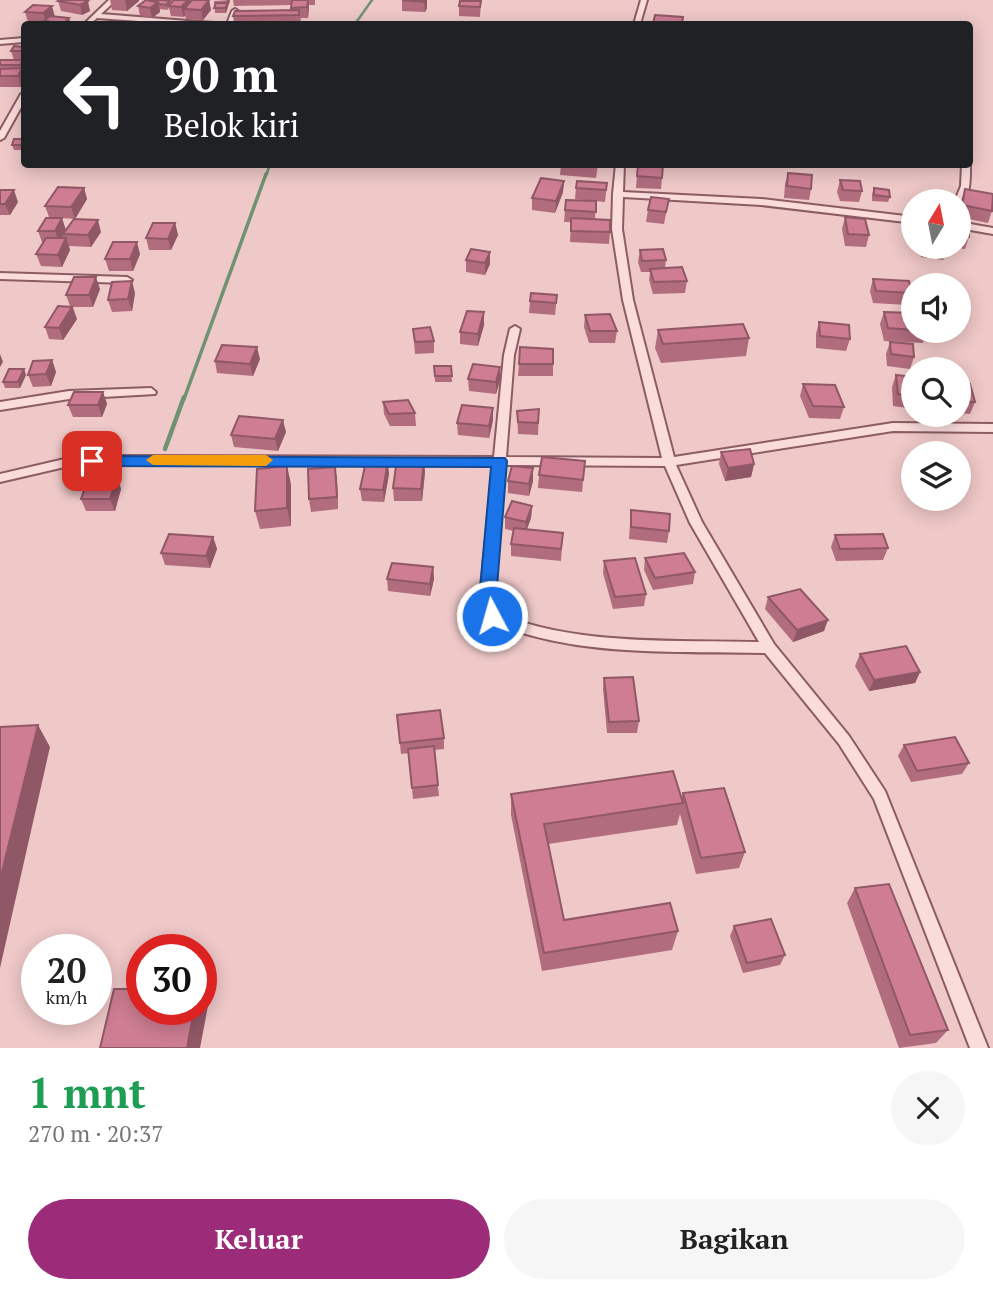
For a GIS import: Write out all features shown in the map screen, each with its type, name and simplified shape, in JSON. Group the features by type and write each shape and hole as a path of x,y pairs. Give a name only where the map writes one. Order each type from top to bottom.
{"street":[{"path":"90,21 113,0"},
{"path":"638,21 644,0"},
{"path":"231,21 235,11"},
{"path":"96,16 161,21"},
{"path":"0,41 21,40"},
{"path":"0,138 21,101"},
{"path":"620,168 617,229 628,300 669,462 696,523 769,648 844,740 880,796 979,1048"},
{"path":"964,189 966,168"},
{"path":"617,194 761,202 901,218"},
{"path":"971,227 993,231"},
{"path":"0,276 127,280"},
{"path":"515,329 509,355 487,600 492,616 508,626 596,641 769,648"},
{"path":"0,406 69,395 151,393"},
{"path":"0,478 69,462 116,460 669,462 893,426 993,428"}],"building":[{"path":"146,0 158,2 150,8 138,6"},
{"path":"152,0 163,0 170,1 166,5"},
{"path":"174,0 188,0 181,7 168,6"},
{"path":"192,0 209,0 201,10 184,9"},
{"path":"292,0 308,0 307,7 291,8"},
{"path":"58,1 88,1 80,5"},
{"path":"460,1 481,1 480,7 459,6"},
{"path":"216,3 228,3 225,8 214,8"},
{"path":"33,5 52,6 43,13 25,12"},
{"path":"299,10 299,15 233,16 235,11"},
{"path":"655,15 683,17 682,21 654,21"},
{"path":"50,16 69,18 66,21 44,21"},
{"path":"14,46 21,47 21,51 11,51"},
{"path":"0,60 21,60 20,65 0,65"},
{"path":"0,69 21,70 18,76 0,76"},
{"path":"14,139 21,139 21,145 12,145"},
{"path":"638,168 663,168 662,178 637,176"},
{"path":"788,173 812,175 811,189 787,186"},
{"path":"541,178 564,181 556,201 532,198"},
{"path":"840,180 860,181 862,191 843,190"},
{"path":"577,181 607,183 606,190 576,188"},
{"path":"58,187 84,188 71,207 45,206"},
{"path":"874,188 889,190 890,197 874,195"},
{"path":"0,190 14,190 5,204 0,204"},
{"path":"971,190 993,194 992,211 971,207"},
{"path":"651,197 669,199 666,212 648,210"},
{"path":"566,200 596,201 596,212 565,210"},
{"path":"845,217 865,219 869,235 848,234"},
{"path":"46,218 62,218 55,231 38,231"},
{"path":"571,218 610,220 610,232 571,231"},
{"path":"74,219 98,220 88,235 63,234"},
{"path":"153,223 175,223 168,239 146,238"},
{"path":"46,238 66,238 58,255 36,254"},
{"path":"113,242 137,242 130,259 105,259"},
{"path":"471,249 490,252 485,263 466,260"},
{"path":"663,249 666,260 642,261 640,250"},
{"path":"682,267 687,281 654,282 650,269"},
{"path":"74,277 96,277 89,295 66,295"},
{"path":"873,279 901,281 901,292 876,291"},
{"path":"132,281 128,299 108,300 112,282"},
{"path":"531,293 557,295 556,303 530,301"},
{"path":"58,306 72,307 59,328 45,327"},
{"path":"467,311 484,312 478,334 460,332"},
{"path":"884,312 901,313 901,329 888,328"},
{"path":"610,314 617,331 590,331 585,315"},
{"path":"819,322 849,325 850,339 820,336"},
{"path":"743,324 749,338 663,344 658,330"},
{"path":"430,327 434,341 415,342 413,329"},
{"path":"890,342 913,344 914,357 891,354"},
{"path":"222,345 257,347 250,364 215,361"},
{"path":"520,347 553,349 553,364 519,364"},
{"path":"52,360 46,374 28,375 33,361"},
{"path":"473,364 500,367 496,382 468,379"},
{"path":"434,366 451,366 452,376 435,376"},
{"path":"9,369 24,369 18,382 3,382"},
{"path":"896,375 901,376 901,394 898,394"},
{"path":"803,384 835,385 844,407 813,406"},
{"path":"74,392 103,392 98,405 68,405"},
{"path":"408,400 415,413 389,414 383,402"},
{"path":"462,405 493,408 489,426 457,423"},
{"path":"539,409 538,423 518,422 517,411"},
{"path":"239,416 283,420 275,439 231,435"},
{"path":"750,449 754,464 728,468 721,452"},
{"path":"542,457 585,461 583,480 539,475"},
{"path":"397,459 424,460 421,489 393,488"},
{"path":"366,461 388,461 383,490 360,489"},
{"path":"287,466 287,508 255,511 257,469"},
{"path":"512,466 533,468 529,484 508,481"},
{"path":"335,467 337,497 309,499 308,469"},
{"path":"89,477 117,477 110,499 81,499"},
{"path":"512,501 532,506 526,522 505,517"},
{"path":"631,510 670,514 669,531 631,527"},
{"path":"514,528 563,533 561,549 511,544"},
{"path":"169,534 213,537 206,556 161,553"},
{"path":"883,534 888,548 840,549 835,535"},
{"path":"684,553 695,572 655,578 645,558"},
{"path":"635,558 646,594 615,597 604,561"},
{"path":"392,563 433,567 430,584 387,579"},
{"path":"800,589 828,620 797,630 768,597"},
{"path":"906,646 920,672 874,680 860,654"},
{"path":"633,677 639,721 609,722 604,678"},
{"path":"440,710 444,738 400,743 397,715"},
{"path":"38,725 0,880 0,727"},
{"path":"955,737 969,763 917,771 904,745"},
{"path":"434,746 438,785 412,788 408,749"},
{"path":"673,771 683,803 544,824 564,920 670,903 678,931 544,953 511,794"},
{"path":"724,788 745,852 701,858 683,793"},
{"path":"889,884 948,1030 910,1035 855,888"},
{"path":"771,919 785,955 747,963 734,926"},
{"path":"114,989 126,989 126,1025 191,1025 187,1048 100,1048 105,1025 112,1025"}],"waterway":[{"path":"357,21 372,0"},
{"path":"266,176 269,168"},
{"path":"184,399 266,174"},
{"path":"165,449 184,397"}],"slow traffic":[{"path":"153,460 266,460"}],"route":[{"path":"92,461 499,461 487,600 492,616"}]}
